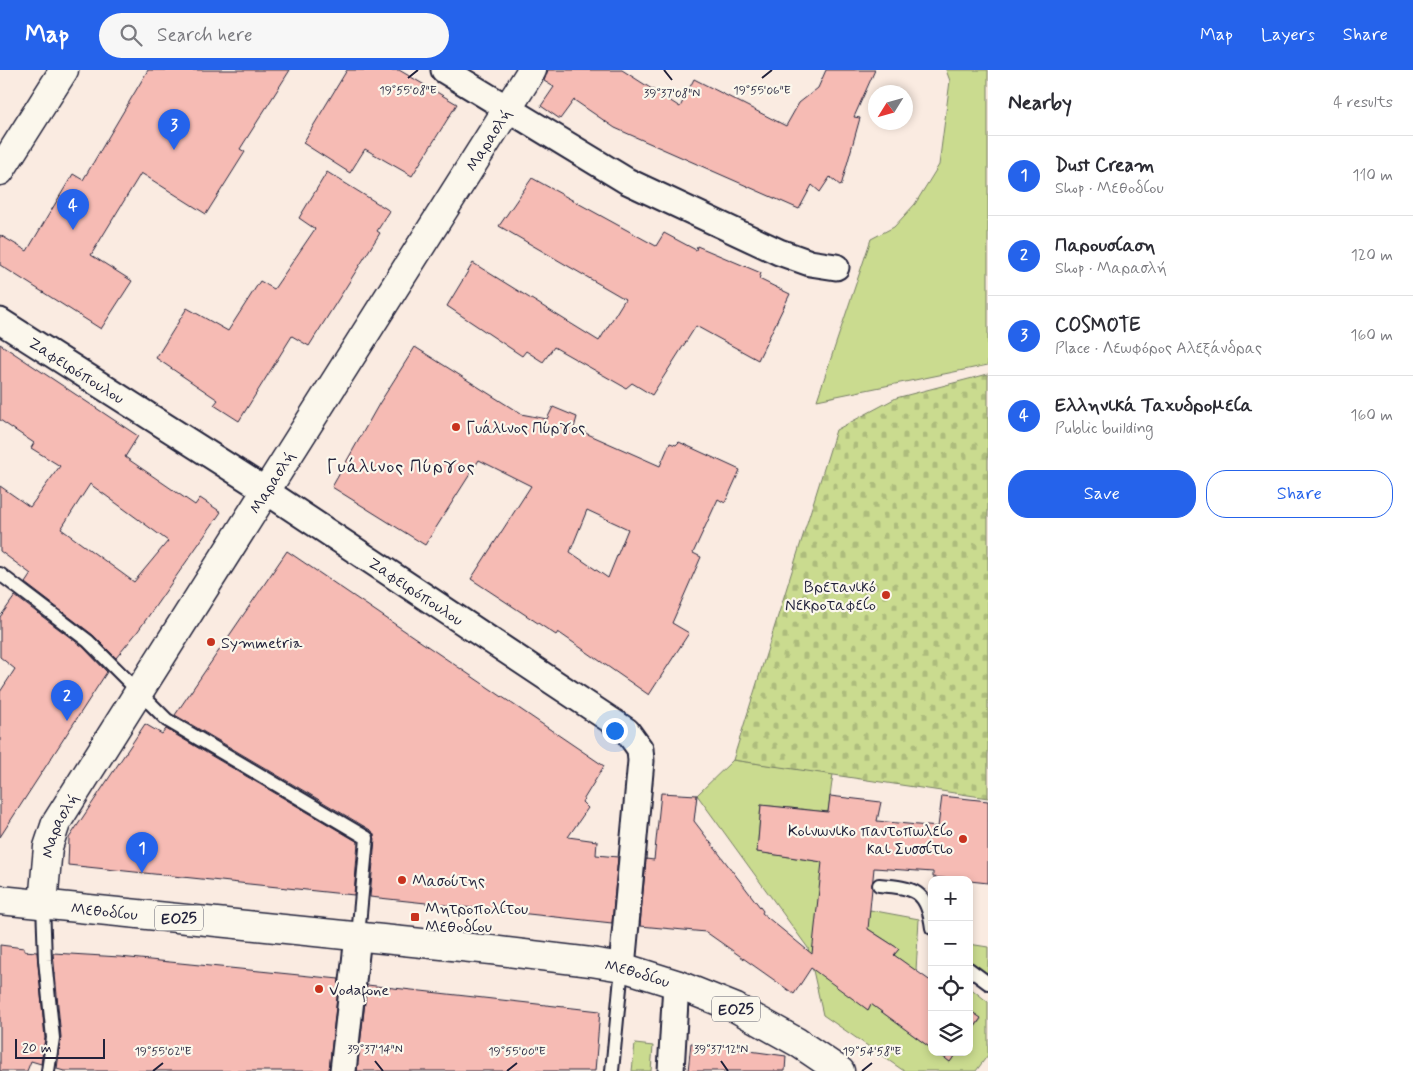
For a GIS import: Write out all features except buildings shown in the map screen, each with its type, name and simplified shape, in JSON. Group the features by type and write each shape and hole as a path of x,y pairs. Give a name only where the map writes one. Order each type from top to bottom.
{"main road":[{"path":"0,171 64,70"},
{"name":"Μαρασλή","path":"44,904 48,847 52,830 532,70"},
{"name":"Μεθοδίου","path":"0,900 415,942 582,960 622,967 676,984 736,1008 768,1025 840,1071"}],"street":[{"path":"444,70 602,167 651,192 779,252 810,263 836,267"},
{"name":"Ζαφειρόπουλου","path":"0,321 266,491 620,725 634,739 640,749 642,762 622,967"},
{"path":"343,1071 358,936"},
{"path":"671,1071 676,984"}],"lane":[{"path":"0,574 88,641 167,720 367,838 358,936"},
{"path":"879,885 910,888 917,892 928,906 931,921"},
{"path":"44,904 45,960 53,1038 48,1071"},
{"path":"612,1071 622,967"},
{"path":"973,972 988,983"}],"green space":[{"path":"946,70 988,70 988,365 817,400 871,239 894,227 915,204 939,165 950,81"},
{"name":"Βρετανικό Νεκροταφείο","path":"988,374 988,798 733,760 836,430 896,398"},
{"path":"733,760 833,774 828,812 761,805 757,852 822,862 869,918 870,910 919,919 916,971 894,955 899,949 853,919 840,988 868,1010 871,1004 928,1046 928,1056 942,1056 950,1062 954,1056 973,1056 973,1030 981,1019 973,1013 973,990 988,1002 988,1055 976,1071 904,1071 823,1015 808,948 697,795"},
{"path":"973,945 988,947 988,974 973,965"},
{"path":"635,1044 653,1046 651,1071 632,1071"}],"place":[{"name":"COSMOTE","path":"174,150"},
{"name":"Ελληνικά Ταχυδρομεία","path":"73,230"},
{"name":"Γυάλινος Πύργος","path":"456,427"},
{"name":"Βρετανικό Νεκροταφείο","path":"886,595"},
{"name":"Symmetria","path":"211,642"},
{"name":"Παρουσίαση","path":"67,721"},
{"name":"Κοινωνικο παντοπωλείο και Συσσίτιο","path":"963,839"},
{"name":"Dust Cream","path":"142,873"},
{"name":"Μασούτης","path":"402,880"},
{"name":"Μητροπολίτου Μεθοδίου","path":"415,917"},
{"name":"Vodafone","path":"319,989"}],"district":[{"name":"Γυάλινος Πύργος","path":"401,466"}]}
